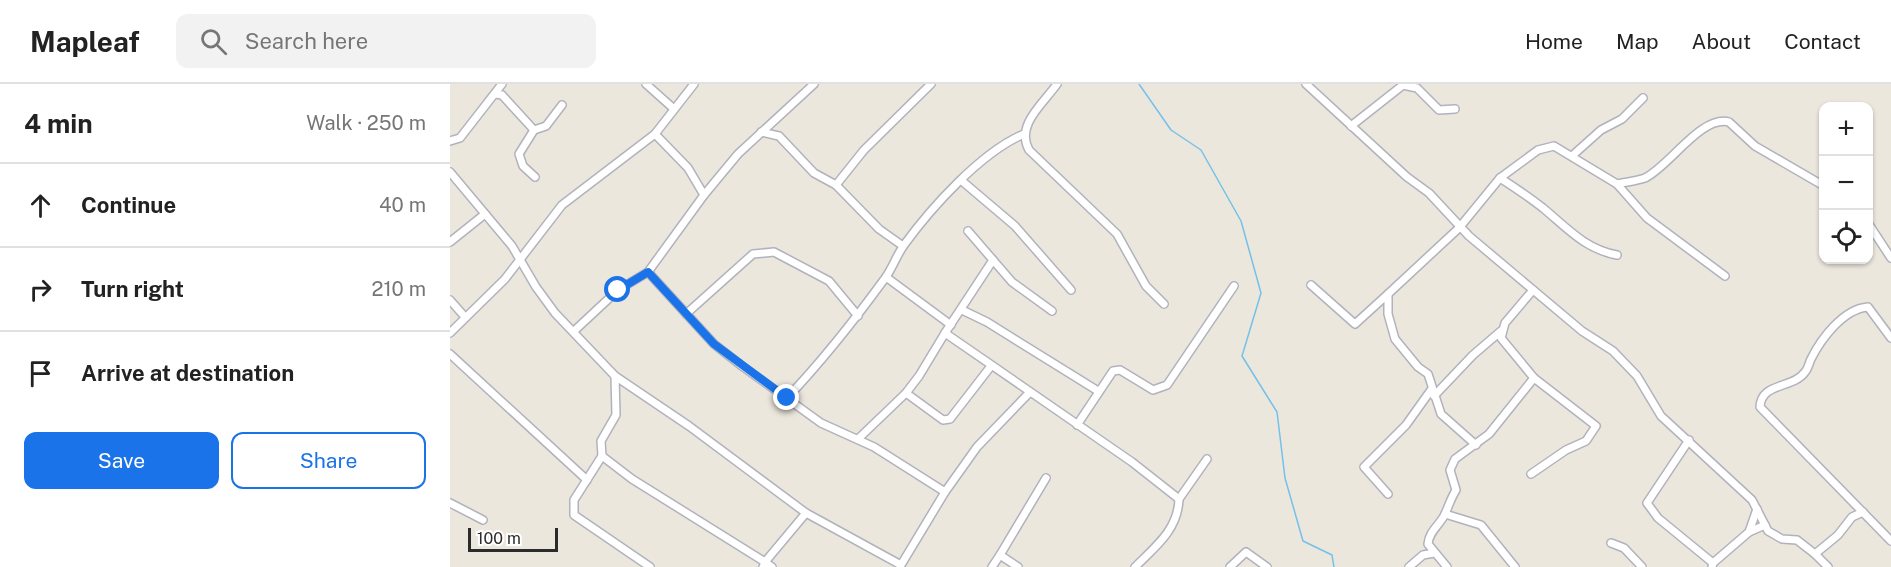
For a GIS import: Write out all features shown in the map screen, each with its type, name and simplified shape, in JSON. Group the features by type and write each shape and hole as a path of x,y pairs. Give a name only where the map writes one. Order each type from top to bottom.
{"street":[{"path":"450,141 460,138 479,110 496,94 502,84"},
{"path":"646,84 674,108"},
{"path":"450,333 505,279 519,259 551,223 562,205 655,134 694,84"},
{"path":"573,332 618,290 648,272 704,195 738,154 814,84"},
{"path":"836,185 864,150 931,84"},
{"path":"1057,84 1026,126 1024,134 1029,150 1117,234 1146,286 1164,304"},
{"path":"1306,84 1407,177 1429,193 1459,228 1554,305 1582,331 1613,351 1638,376 1661,416 1721,468 1757,509 1772,535 1797,540 1828,567"},
{"path":"1351,126 1403,85 1417,88 1438,110 1455,110"},
{"path":"496,94 502,95 534,130"},
{"path":"1573,155 1601,130 1622,119 1643,98"},
{"path":"535,177 523,166 519,154 534,130 546,126 562,105"},
{"path":"1617,184 1643,178 1652,173 1708,125 1722,120 1729,122 1764,152 1819,183"},
{"path":"761,132 779,136 814,173 836,185 879,230 903,246"},
{"path":"655,134 683,162 704,195"},
{"path":"787,398 858,316 886,277 903,246 944,196 995,149 1024,134"},
{"path":"1311,285 1354,324 1459,228 1500,178 1545,147 1554,146 1573,155 1617,184 1647,218 1725,276"},
{"path":"450,172 519,259 544,300 615,376 689,426 806,513 902,566 945,492 977,447 1030,392"},
{"path":"1500,178 1542,207 1582,242 1601,252 1617,255"},
{"path":"962,181 1015,226 1071,290"},
{"path":"450,242 485,214"},
{"path":"1873,229 1891,258"},
{"path":"968,231 1012,282 1052,311"},
{"path":"686,314 753,254 765,251 786,257 829,281 858,316"},
{"path":"858,439 906,393 920,376 945,333 962,310 970,291 993,260"},
{"path":"648,272 714,344 821,423 858,439 945,492"},
{"path":"886,277 951,325"},
{"path":"1077,425 1113,371 1117,370 1153,390 1167,385 1234,286"},
{"path":"1388,494 1364,466 1406,425 1432,393 1501,332 1533,290"},
{"path":"1388,294 1388,314 1395,339 1418,367 1428,374 1432,393 1441,414 1476,445"},
{"path":"450,300 465,317"},
{"path":"1891,338 1872,310 1868,307 1860,308 1840,321 1819,347 1803,375 1768,391 1760,400 1760,407 1767,416 1891,541"},
{"path":"962,310 987,322 1098,391"},
{"path":"1501,332 1501,338 1507,347 1534,378 1594,422 1596,426 1586,441 1566,450 1531,474"},
{"path":"945,333 1179,499"},
{"path":"450,354 587,480"},
{"path":"906,393 943,420 950,419 991,366"},
{"path":"615,376 616,415 602,441 602,456 574,500 574,515 650,567"},
{"path":"1447,567 1428,544 1428,538 1445,514 1457,488 1450,473 1452,465 1459,455 1476,445 1506,415 1534,378"},
{"path":"1689,440 1647,503 1658,518 1713,565 1749,532 1765,525"},
{"path":"602,456 632,479 772,567"},
{"path":"1134,567 1169,532 1176,519 1179,499 1207,459"},
{"path":"992,567 1046,478"},
{"path":"1852,517 1853,502"},
{"path":"450,503 483,520"},
{"path":"1749,532 1757,509"},
{"path":"1815,554 1838,535 1852,517 1863,512"},
{"path":"764,564 806,513"},
{"path":"1445,514 1481,525 1515,567"},
{"path":"1611,543 1624,548 1642,567"},
{"path":"1230,567 1246,552 1267,567"},
{"path":"1409,567 1423,555 1434,553"},
{"path":"1000,555 1018,567"}],"waterway":[{"path":"1139,84 1171,130 1201,150 1241,221 1261,293 1242,356 1277,412 1285,478 1303,541 1332,555 1334,567"}],"route":[{"path":"618,290 648,272 714,344 787,398"}]}
